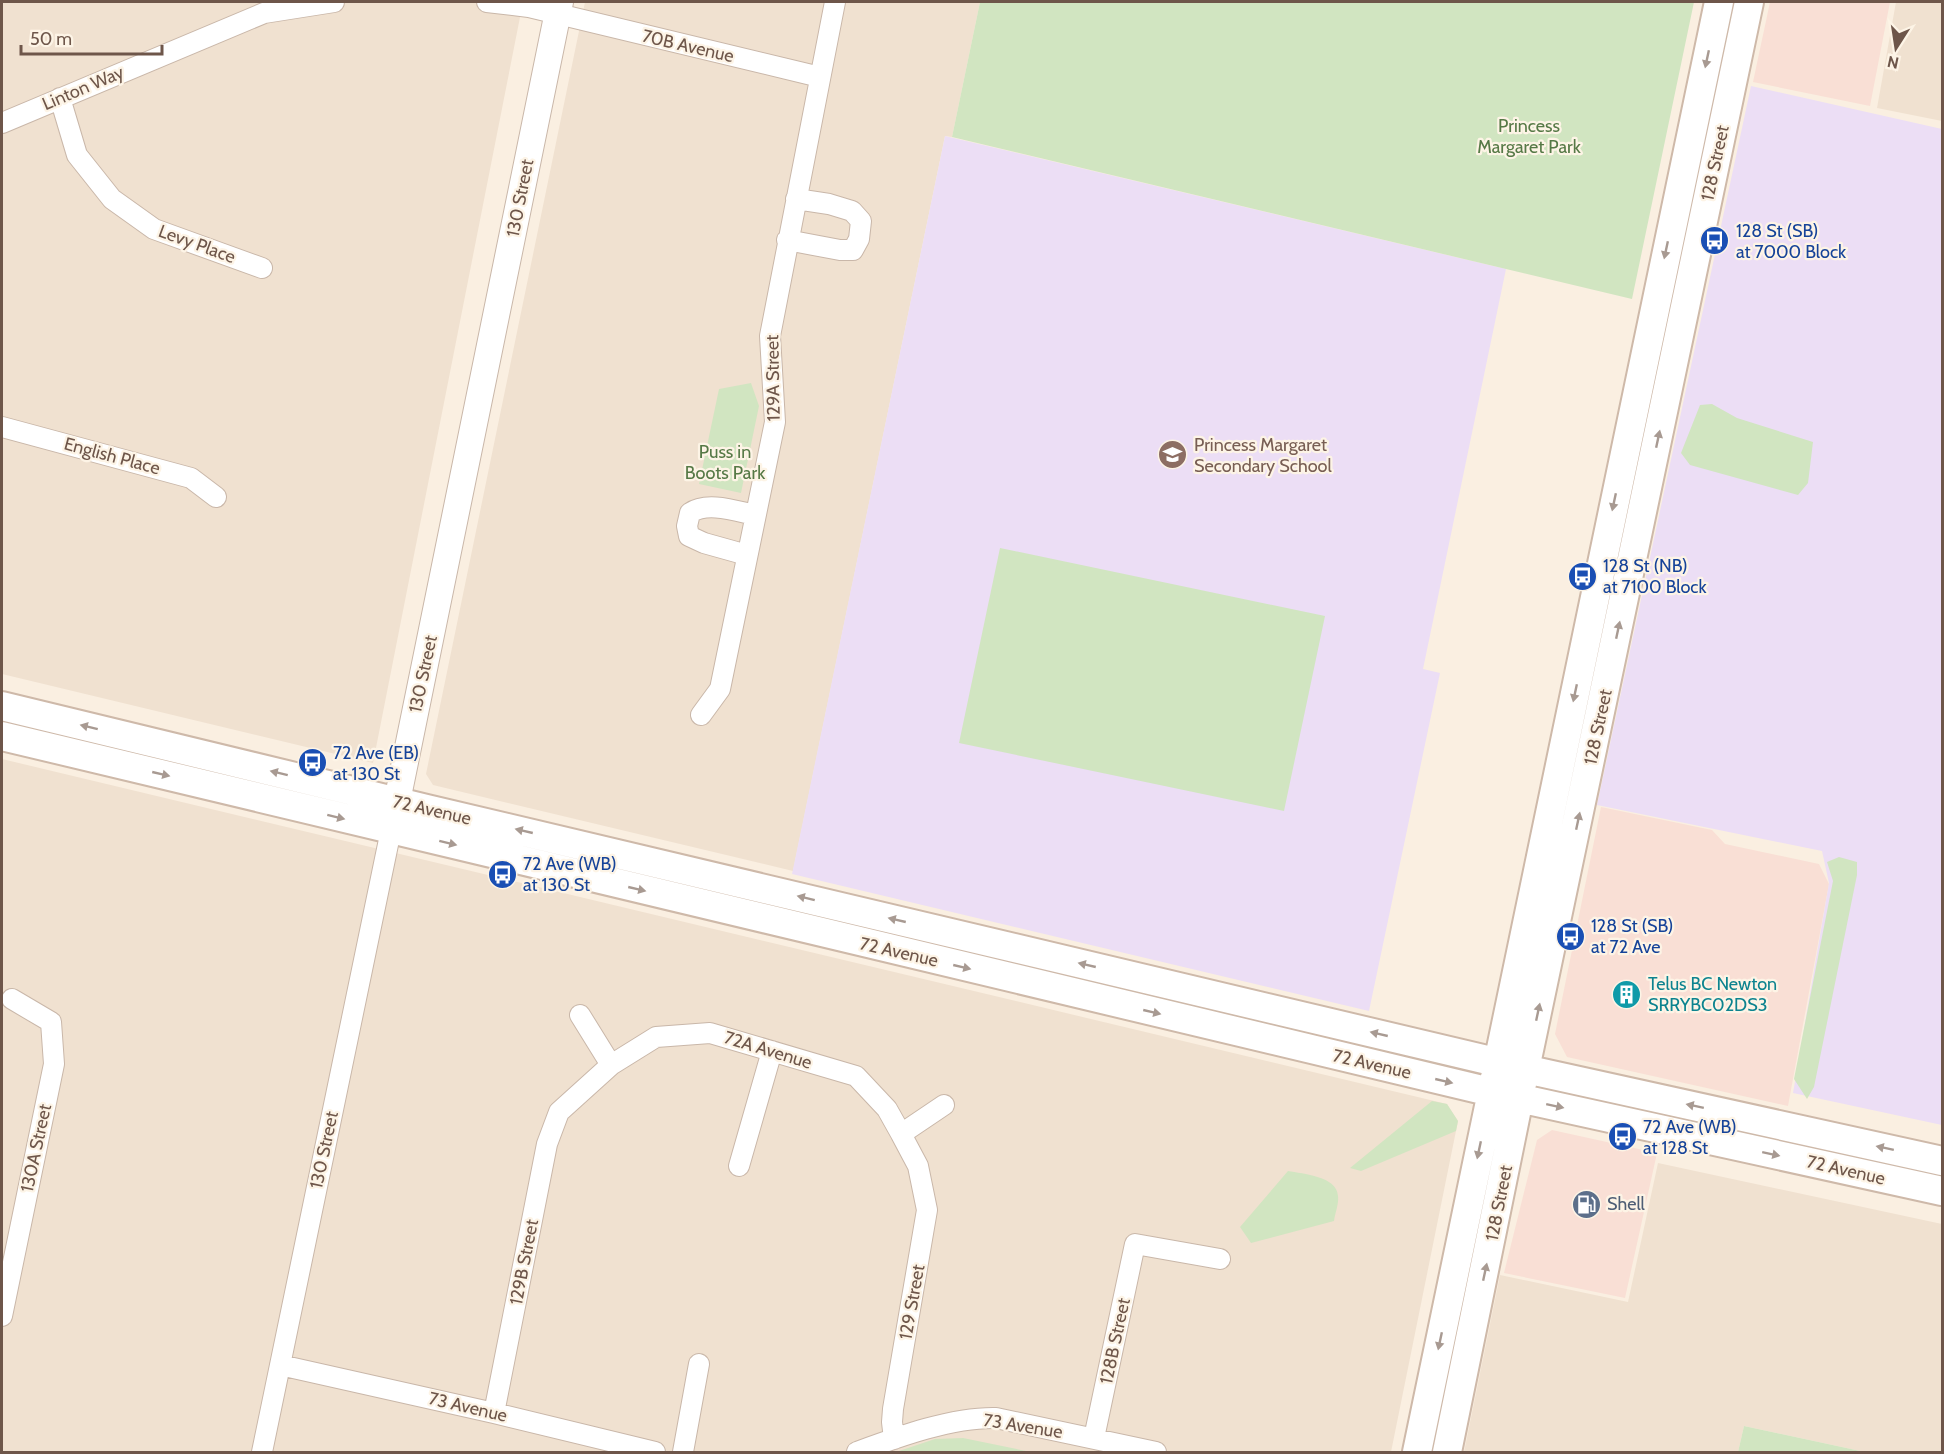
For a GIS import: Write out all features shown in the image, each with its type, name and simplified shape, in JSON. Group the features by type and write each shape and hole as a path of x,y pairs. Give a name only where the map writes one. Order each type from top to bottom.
{"main road":[{"name":"128 Street","path":"1417,1452 1719,2"},
{"name":"128 Street","path":"1447,1452 1749,2"},
{"name":"72 Avenue","path":"2,706 1525,1069 1942,1161"},
{"name":"72 Avenue","path":"2,736 1491,1092 1942,1191"},
{"name":"72 Avenue","path":"803,929 824,921 843,922 863,912"}],"street":[{"name":"Linton Way","path":"2,123 264,13 334,2"},
{"path":"487,2 559,8"},
{"name":"129A Street","path":"701,715 720,689 775,422 770,336 835,2"},
{"name":"70B Avenue","path":"559,8 820,77"},
{"name":"130 Street","path":"262,1452 559,8"},
{"name":"Levy Place","path":"60,98 77,155 112,199 154,229 262,268"},
{"path":"787,240 840,250 853,250 859,239 861,221 852,211 829,204 796,199"},
{"name":"English Place","path":"2,427 191,478 216,497"},
{"path":"747,555 704,543 689,536 687,526 690,513 697,508 734,510 755,515"},
{"name":"130A Street","path":"2,1306 54,1064 51,1022 12,999"},
{"path":"580,1015 611,1065"},
{"name":"72A Avenue","path":"559,1112 611,1065 656,1037 710,1033 856,1076 887,1109 918,1166"},
{"path":"740,1166 772,1051"},
{"path":"901,1134 944,1105"},
{"name":"129B Street","path":"494,1413 547,1144 559,1112"},
{"name":"129 Street","path":"894,1439 893,1409 927,1210 918,1166"},
{"name":"128B Street","path":"1094,1438 1135,1244 1220,1259"},
{"path":"683,1452 699,1364"},
{"name":"73 Avenue","path":"280,1365 655,1452"},
{"name":"73 Avenue","path":"857,1452 894,1439 967,1419 982,1418 996,1418 1156,1452"}],"shaded area":[{"path":"2,2 523,2 373,763 2,674"},
{"path":"585,2 980,2 952,137 945,136 793,871 433,785 426,774"},
{"path":"1770,2 1890,2 1870,106 1753,82"},
{"path":"1896,2 1942,2 1942,121 1877,108"},
{"path":"1751,86 1942,129 1942,1125 1793,1093 1829,883 1822,851 1597,805"},
{"name":"Princess Margaret Secondary School","path":"945,136 1506,269 1423,669 1440,673 1369,1011 792,874"},
{"path":"2,759 1447,1104 1458,1121 1391,1452 2,1452"},
{"path":"1601,807 1712,830 1725,844 1819,864 1829,884 1788,1106 1567,1057 1555,1034"},
{"path":"1552,1130 1657,1153 1625,1298 1504,1273 1537,1140"},
{"path":"1658,1163 1942,1224 1942,1452 1865,1452 1744,1426 1738,1452 1464,1452 1500,1275 1628,1302"}],"green space":[{"name":"Princess Margaret Park","path":"980,2 1694,2 1632,299 952,137"},
{"name":"Puss in Boots Park","path":"751,383 759,406 741,493 699,484 719,389"},
{"path":"1712,404 1737,418 1813,442 1808,483 1798,495 1690,465 1681,453 1700,405"},
{"path":"1000,548 1325,616 1284,811 959,743"},
{"path":"1839,857 1857,862 1857,875 1814,1087 1807,1099 1794,1079 1833,881 1827,862"},
{"path":"1432,1101 1447,1104 1458,1121 1456,1131 1361,1171 1350,1168"},
{"path":"1288,1171 1318,1177 1332,1184 1338,1196 1334,1221 1251,1243 1240,1227"},
{"path":"1744,1426 1865,1452 1738,1452"},
{"path":"963,1438 1031,1452 896,1452 935,1439"}],"place":[{"name":"128 St (SB) at 7000 Block","path":"1715,241"},
{"name":"Princess Margaret Secondary School","path":"1173,455"},
{"name":"128 St (NB) at 7100 Block","path":"1582,576"},
{"name":"72 Ave (EB) at 130 St","path":"312,763"},
{"name":"72 Ave (WB) at 130 St","path":"502,874"},
{"name":"128 St (SB) at 72 Ave","path":"1570,936"},
{"name":"Telus BC Newton SRRYBC02DS3","path":"1627,994"},
{"name":"72 Ave (WB) at 128 St","path":"1622,1137"},
{"name":"Shell","path":"1586,1204"}]}
